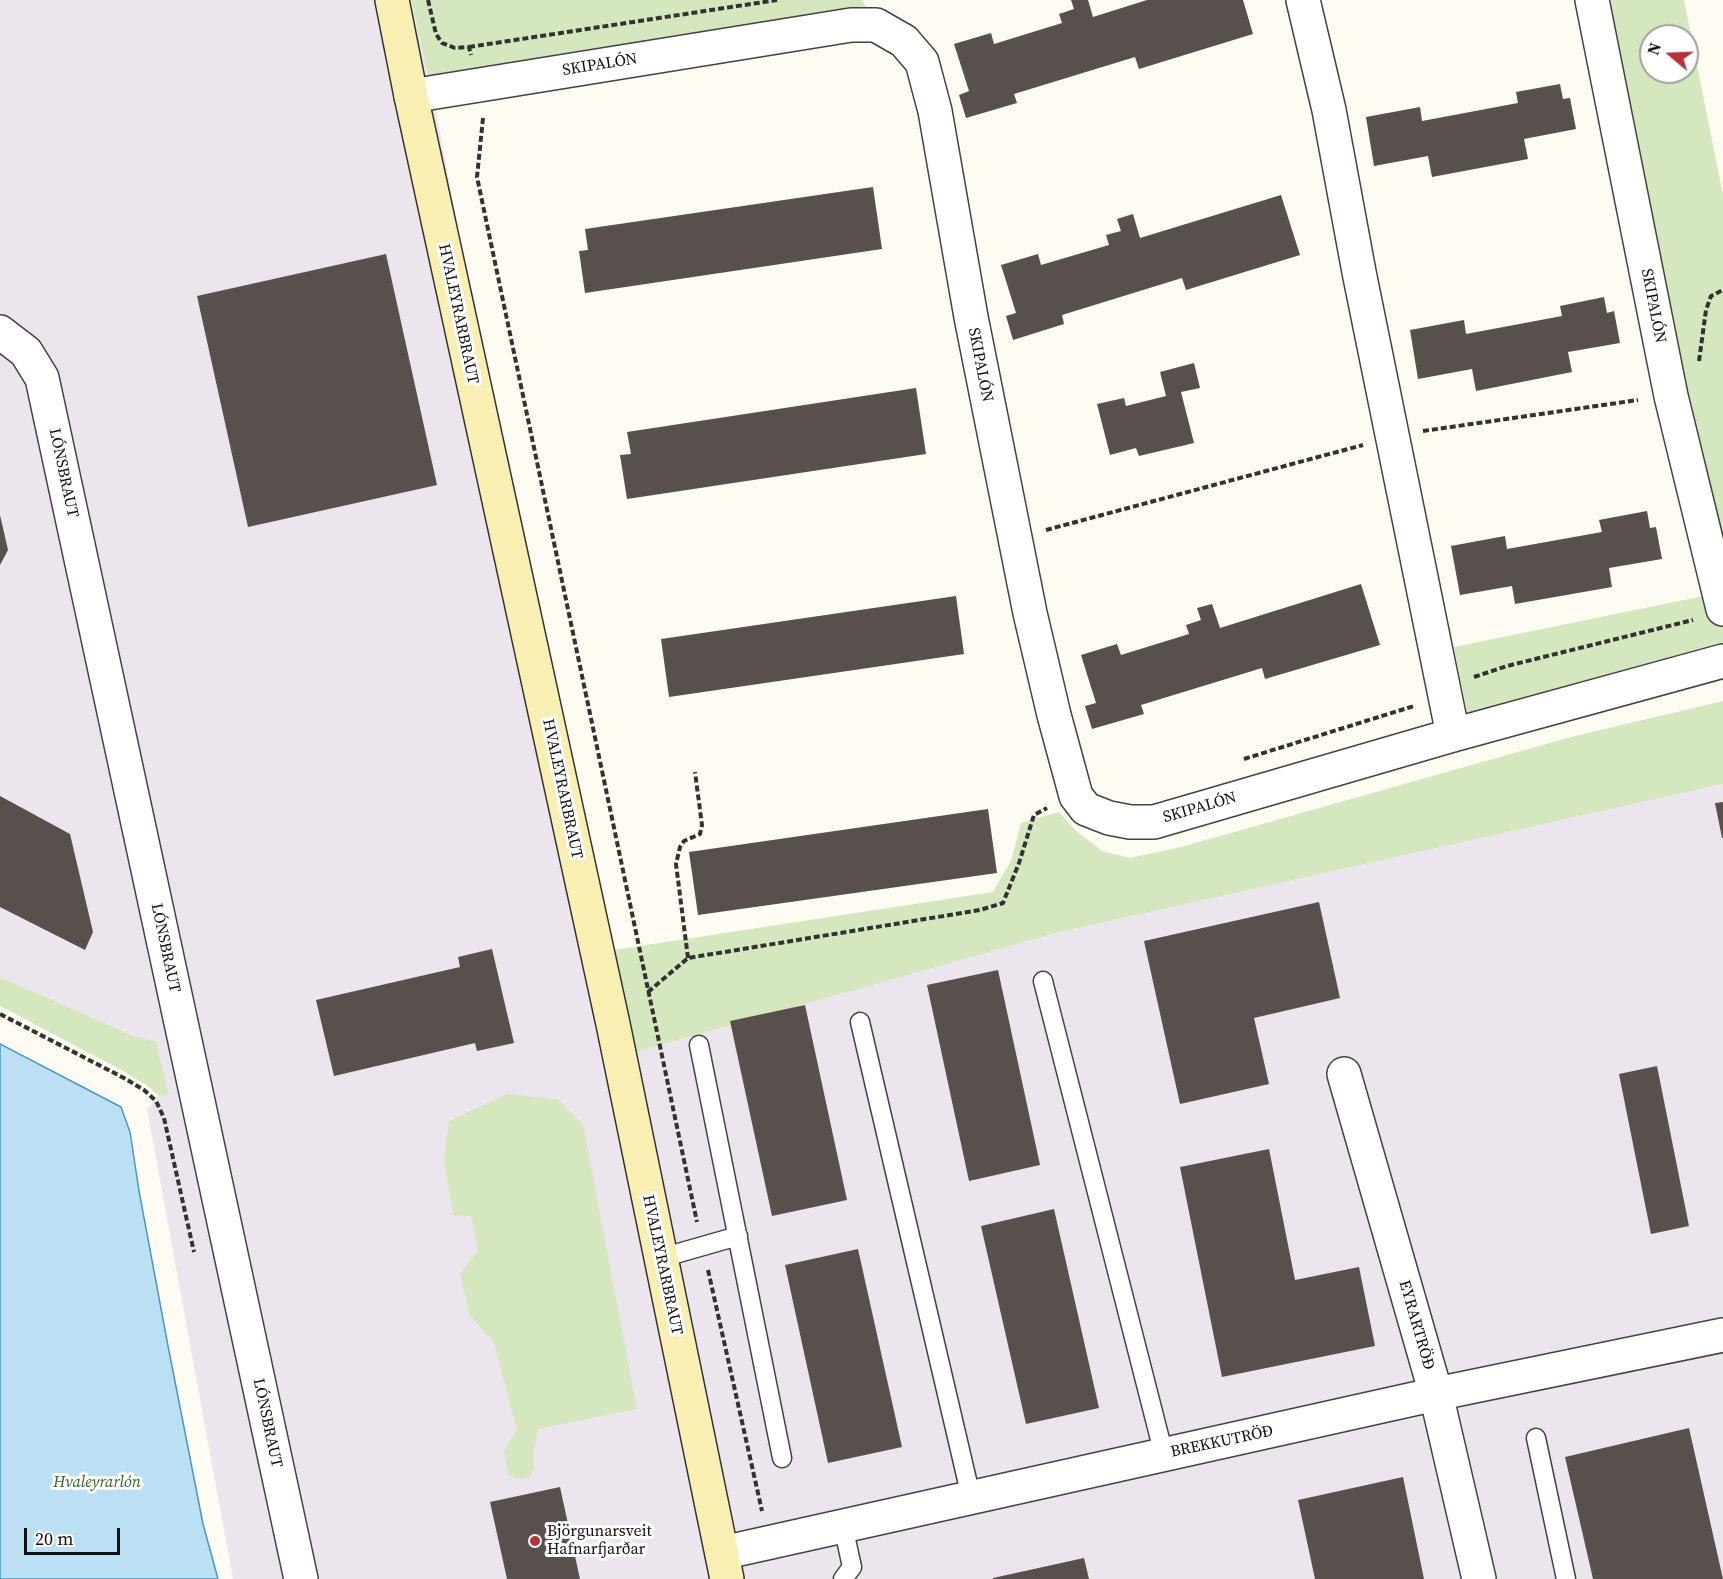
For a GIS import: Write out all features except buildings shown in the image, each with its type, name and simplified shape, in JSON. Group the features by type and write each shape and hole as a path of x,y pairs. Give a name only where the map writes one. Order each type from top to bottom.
{"street":[{"name":"HVALEYRARBRAUT","path":"392,0 613,1024 724,1566"},
{"path":"1303,0 1329,110 1453,735"},
{"name":"SKIPALÓN","path":"1592,0 1671,396 1723,609"},
{"name":"SKIPALÓN","path":"411,96 850,25 876,25 904,41 922,62 935,111 971,317 1015,539 1054,715 1076,796 1086,808 1119,820 1154,822 1453,735 1723,661"},
{"name":"LÓNSBRAUT","path":"0,332 26,352 42,378 302,1579"},
{"name":"EYRARTRÖÐ","path":"1344,1074 1436,1395 1479,1579"},
{"name":"BREKKUTRÖÐ","path":"724,1566 770,1542 1436,1395 1723,1335"}],"lane":[{"path":"1043,981 1164,1455"},
{"path":"860,1022 971,1497"},
{"path":"699,1045 782,1458"},
{"path":"661,1258 738,1236"},
{"path":"1536,1437 1566,1579"},
{"path":"843,1526 852,1567 843,1579"}],"path":[{"path":"428,0 436,34 442,43 455,48 777,0"},
{"path":"469,47 483,117 477,177 702,1246 757,1494 770,1542"},
{"path":"1015,539 1420,432 1671,396 1688,385 1695,371 1700,358 1710,296 1723,290"},
{"path":"648,992 688,958 676,864 680,847 684,841 700,834 702,825 695,772"},
{"path":"0,1014 124,1078 144,1090 156,1101 164,1118 195,1256"}],"shaded area":[{"path":"0,0 411,0 435,106 594,953 611,1059 1056,933 1723,784 1723,1579 233,1579 147,1109 159,1096 169,1093 156,1043 134,1036 0,977"}],"green space":[{"path":"411,0 862,0 868,10 435,106"},
{"path":"1606,0 1684,0 1689,24 1639,24 1639,84 1699,84 1699,75 1723,195 1723,579"},
{"path":"1723,592 1723,669 1469,721 1454,647"},
{"path":"1723,701 1723,784 1056,933 611,1059 594,953 993,892 1011,861 1021,823 1059,812 1075,830 1102,851 1130,858 1181,847 1571,737"},
{"path":"0,977 134,1036 156,1042 169,1094 159,1096 145,1084 123,1071 0,1006"},
{"path":"507,1094 557,1099 583,1124 637,1409 538,1429 533,1453 534,1469 529,1478 518,1479 508,1475 504,1450 517,1431 494,1342 470,1316 460,1274 478,1250 471,1216 453,1215 444,1160 449,1121"}],"water":[{"name":"Hvaleyrarlón","path":"0,1044 121,1107 130,1132 139,1191 203,1524 218,1579 0,1579"}],"place":[{"name":"Björgunarsveit Hafnarfjarðar","path":"535,1541"}]}
